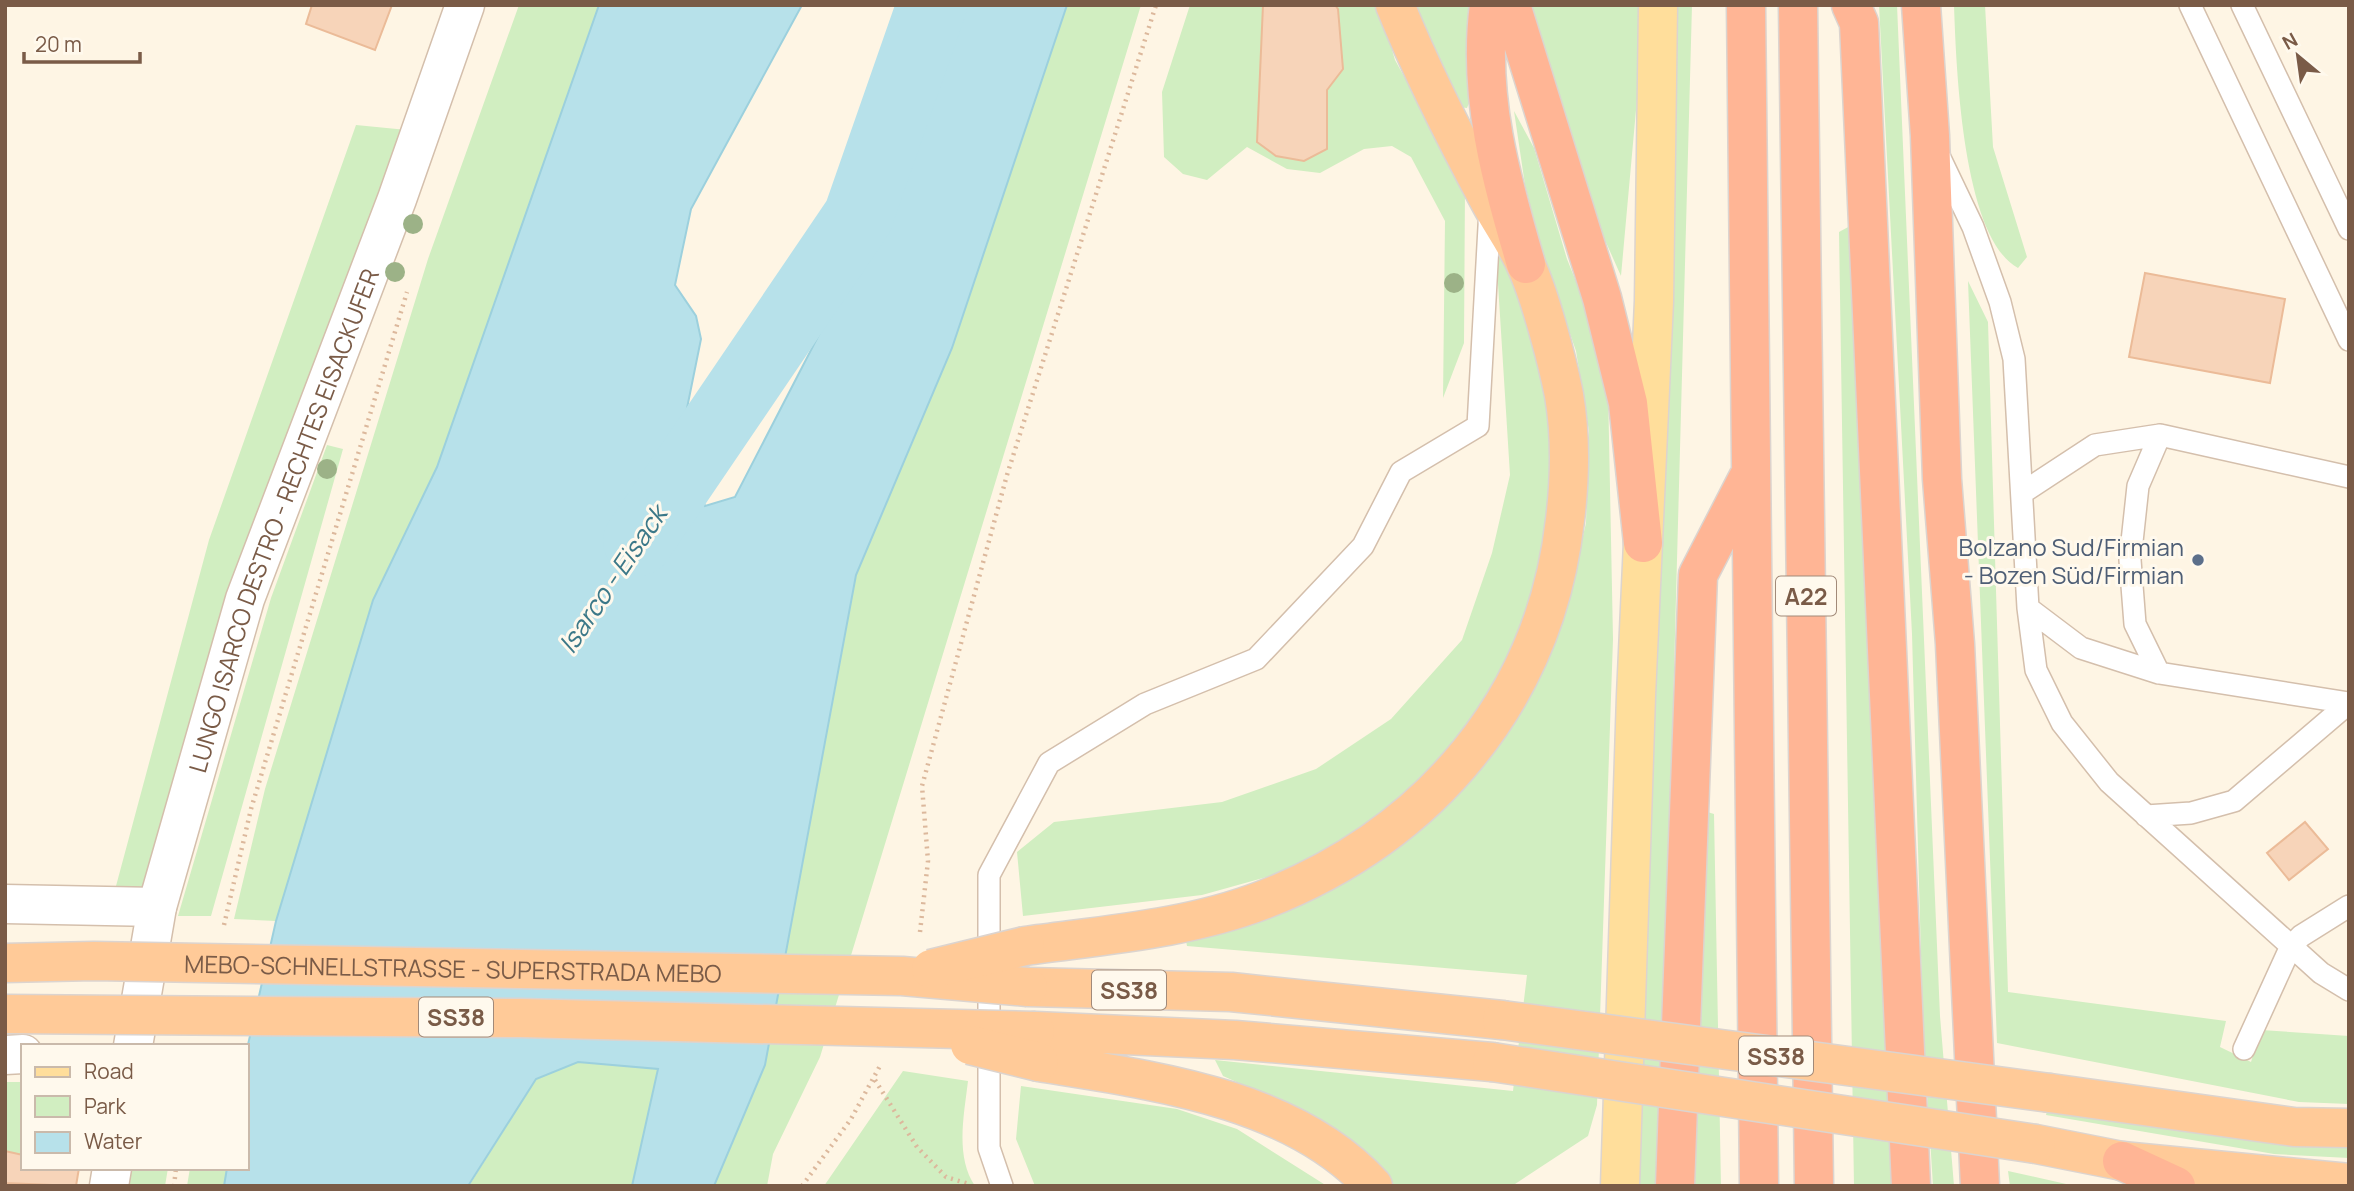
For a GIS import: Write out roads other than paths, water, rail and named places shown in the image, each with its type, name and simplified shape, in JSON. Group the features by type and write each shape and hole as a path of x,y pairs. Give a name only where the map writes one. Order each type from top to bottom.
{"highway":[{"path":"1395,5 1416,56 1490,203 1526,264"},
{"path":"902,976 1025,946 1162,927 1262,901 1313,878 1392,828 1423,803 1458,768 1515,688 1551,598 1563,542 1569,487 1564,396 1499,172 1488,103 1485,56 1489,5"},
{"path":"1511,5 1602,298 1628,403 1643,543"},
{"name":"A22","path":"1746,5 1759,1186"},
{"name":"A22","path":"1797,5 1814,1186"},
{"path":"1851,5 1859,23 1911,1186"},
{"path":"1921,5 1930,136 1942,479 1955,644 1980,1186"},
{"path":"1675,1186 1698,575 1751,473"},
{"name":"MEBO-SCHNELLSTRASSE - SUPERSTRADA MEBO","path":"5,963 94,961 902,976"},
{"name":"SS38","path":"902,976 1028,988 1231,992 1502,1020 2294,1127 2349,1128"},
{"name":"MEBO-SCHNELLSTRASSE - SUPERSTRADA MEBO","path":"5,1014 520,1018 896,1042 1037,1047"},
{"name":"SS38","path":"1037,1047 1235,1040 1492,1062 2036,1144 2122,1161 2349,1183"},
{"path":"1037,1047 1241,1104 1312,1137 1361,1172 1373,1186"},
{"path":"2122,1161 2176,1186"}],"main road":[{"path":"1620,1186 1654,301 1658,5"}],"street":[{"name":"LUNGO ISARCO DESTRO - RECHTES EISACKUFER","path":"133,1044 157,907 245,599 397,199 465,5"},
{"path":"5,904 157,907"}],"lane":[{"path":"2190,5 2349,340"},
{"path":"2242,5 2349,229"},
{"path":"1930,136 1973,227 2000,302 2014,359 2028,608 2036,670 2062,723 2109,782 2321,973 2349,990"},
{"path":"1002,1186 989,1149 989,875 1049,763 1145,704 1256,659 1363,546 1401,472 1478,426 1490,203"},
{"path":"2022,493 2095,444 2160,435 2349,477"},
{"path":"2159,673 2136,624 2130,561 2138,486 2160,435"},
{"path":"2028,608 2081,648 2159,673 2349,703"},
{"path":"2146,816 2191,814 2234,801 2349,703"},
{"path":"2244,1049 2291,946 2301,936 2349,906"}],"water":[{"path":"599,5 802,5 691,209 675,285 696,316 701,339 683,428 705,506 735,497 871,234 941,23 955,5 1067,5 952,348 856,575 765,1065 714,1186 632,1186 658,1069 578,1062 536,1079 468,1186 224,1186 227,1170 248,1170 248,1045 276,921 373,600 437,467"}],"waterway":[{"name":"Isarco - Eisack","path":"638,541 858,217 932,5"}],"place":[{"name":"Bolzano Sud/Firmian - Bozen Süd/Firmian","path":"2198,560"}]}
